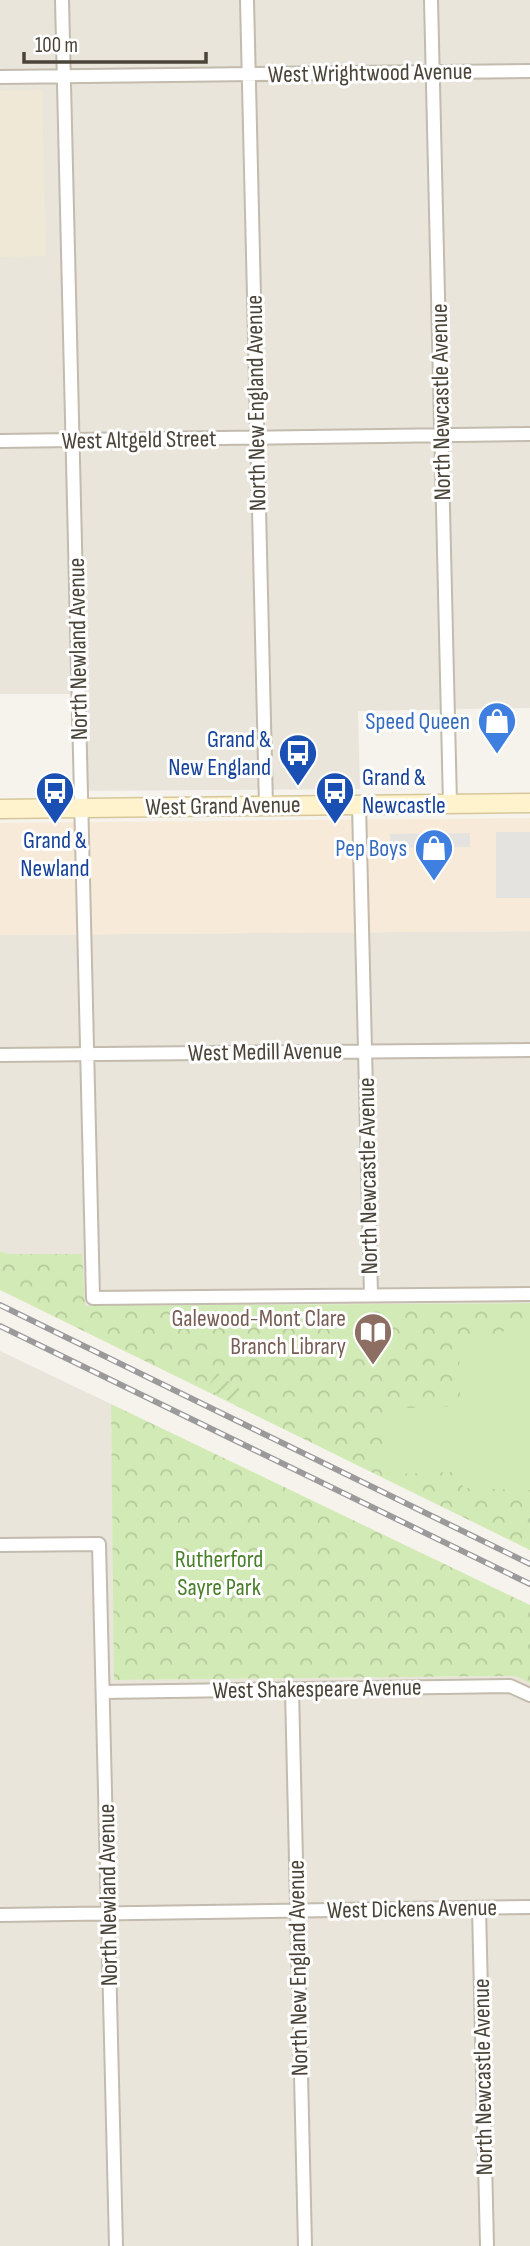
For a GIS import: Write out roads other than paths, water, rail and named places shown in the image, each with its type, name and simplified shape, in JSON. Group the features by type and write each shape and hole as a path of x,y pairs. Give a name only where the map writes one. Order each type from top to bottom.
{"main road":[{"name":"West Grand Avenue","path":"0,809 530,803"}],"street":[{"name":"North Newland Avenue","path":"62,0 93,1298 370,1295"},
{"name":"North New England Avenue","path":"247,0 266,806"},
{"name":"North Newcastle Avenue","path":"431,0 450,804"},
{"name":"West Wrightwood Avenue","path":"0,77 530,71"},
{"name":"West Altgeld Street","path":"0,441 530,434"},
{"name":"North Newcastle Avenue","path":"359,805 370,1295"},
{"name":"West Medill Avenue","path":"0,1055 530,1050"},
{"path":"370,1295 530,1294"},
{"name":"North Newland Avenue","path":"0,1545 99,1544 116,2246"},
{"name":"West Shakespeare Avenue","path":"103,1692 510,1686 530,1695"},
{"name":"North New England Avenue","path":"292,1690 305,2246"},
{"name":"West Dickens Avenue","path":"0,1914 530,1907"},
{"name":"North Newcastle Avenue","path":"479,1908 487,2246"}],"railway":[{"path":"0,1305 530,1564"},
{"path":"0,1326 530,1584"}],"place":[{"name":"Speed Queen","path":"497,755"},
{"name":"Grand & New England","path":"298,787"},
{"name":"Grand & Newland","path":"55,825"},
{"name":"Grand & Newcastle","path":"335,825"},
{"name":"Pep Boys","path":"434,882"},
{"name":"Galewood-Mont Clare Branch Library","path":"373,1366"}],"park label":[{"name":"Rutherford Sayre Park","path":"219,1573"}]}
